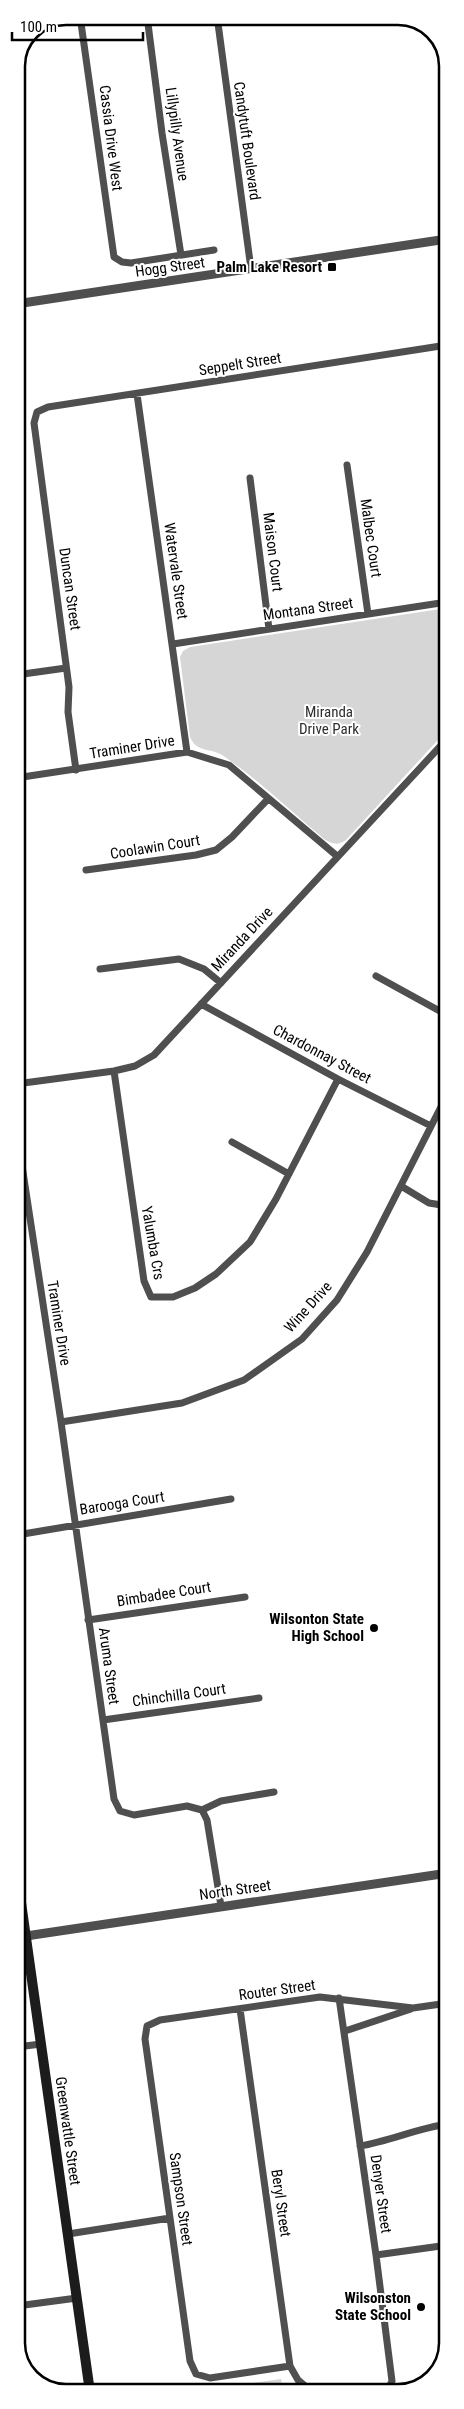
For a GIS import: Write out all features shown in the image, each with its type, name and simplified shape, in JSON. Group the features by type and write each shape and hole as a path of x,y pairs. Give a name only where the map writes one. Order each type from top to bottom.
{"main road":[{"name":"Greenwattle Street","path":"25,1929 89,2384"}],"street":[{"name":"Cassia Drive West","path":"81,25 112,252 118,261 130,263 181,255"},
{"name":"Lillypilly Avenue","path":"148,25 181,255"},
{"name":"Candytuft Boulevard","path":"218,25 250,269"},
{"name":"Hogg Street","path":"25,303 439,240"},
{"path":"181,255 214,250"},
{"name":"Seppelt Street","path":"37,412 48,407 439,347"},
{"name":"Watervale Street","path":"137,394 187,752"},
{"name":"Duncan Street","path":"37,412 34,423 66,668 68,712 76,770"},
{"name":"Malbec Court","path":"347,465 368,614"},
{"name":"Maison Court","path":"250,478 268,628"},
{"name":"Montana Street","path":"173,644 439,603"},
{"path":"25,674 66,668"},
{"name":"Miranda Drive","path":"25,1083 114,1071 135,1066 154,1054 439,748"},
{"name":"Traminer Drive","path":"25,777 187,752 229,765 268,800 337,856"},
{"name":"Coolawin Court","path":"86,870 186,857 216,850 232,837 268,800"},
{"path":"100,968 180,959 204,969 221,982"},
{"path":"376,976 439,1010"},
{"name":"Chardonnay Street","path":"201,1004 338,1079 432,1126"},
{"name":"Yalumba Crs","path":"114,1071 144,1281 151,1297 174,1297 195,1288 216,1274 250,1242 289,1174 338,1079"},
{"name":"Wine Drive","path":"61,1422 182,1403 244,1380 302,1339 337,1300 367,1252 439,1112"},
{"path":"232,1142 289,1174"},
{"name":"Traminer Drive","path":"25,1185 61,1422 74,1524"},
{"path":"401,1186 429,1203 439,1205"},
{"name":"Barooga Court","path":"25,1533 232,1499"},
{"name":"Aruma Street","path":"74,1524 114,1799 120,1810 134,1815 187,1806 202,1810"},
{"name":"Bimbadee Court","path":"88,1620 245,1597"},
{"name":"Chinchilla Court","path":"103,1720 259,1698"},
{"path":"221,1906 207,1820 202,1810 221,1801 274,1792"},
{"name":"North Street","path":"26,1936 439,1873"},
{"name":"Router Street","path":"147,2026 160,2020 320,1997 413,2008"},
{"name":"Denyer Street","path":"339,1998 376,2255 392,2380 390,2384"},
{"name":"Router Street","path":"345,2032 413,2008 439,2004"},
{"name":"Beryl Street","path":"240,2009 290,2366 298,2380 303,2384"},
{"name":"Sampson Street","path":"147,2026 145,2039 190,2361 196,2374 210,2378 290,2366"},
{"path":"25,2047 41,2044"},
{"path":"360,2146 378,2143 426,2127 439,2125"},
{"path":"68,2234 170,2218"},
{"path":"376,2255 439,2246"},
{"path":"25,2305 77,2298"}],"green space":[{"name":"Miranda Drive Park","path":"439,609 439,739 346,840 335,844 324,839 238,766 220,754 201,748 193,742 190,737 180,657 183,651 190,647"},
{"path":"281,2379 282,2384 244,2384"}],"place":[{"name":"Palm Lake Resort","path":"332,267"},
{"name":"Wilsonton State High School","path":"374,1628"},
{"name":"Wilsonston State School","path":"421,2307"}]}
